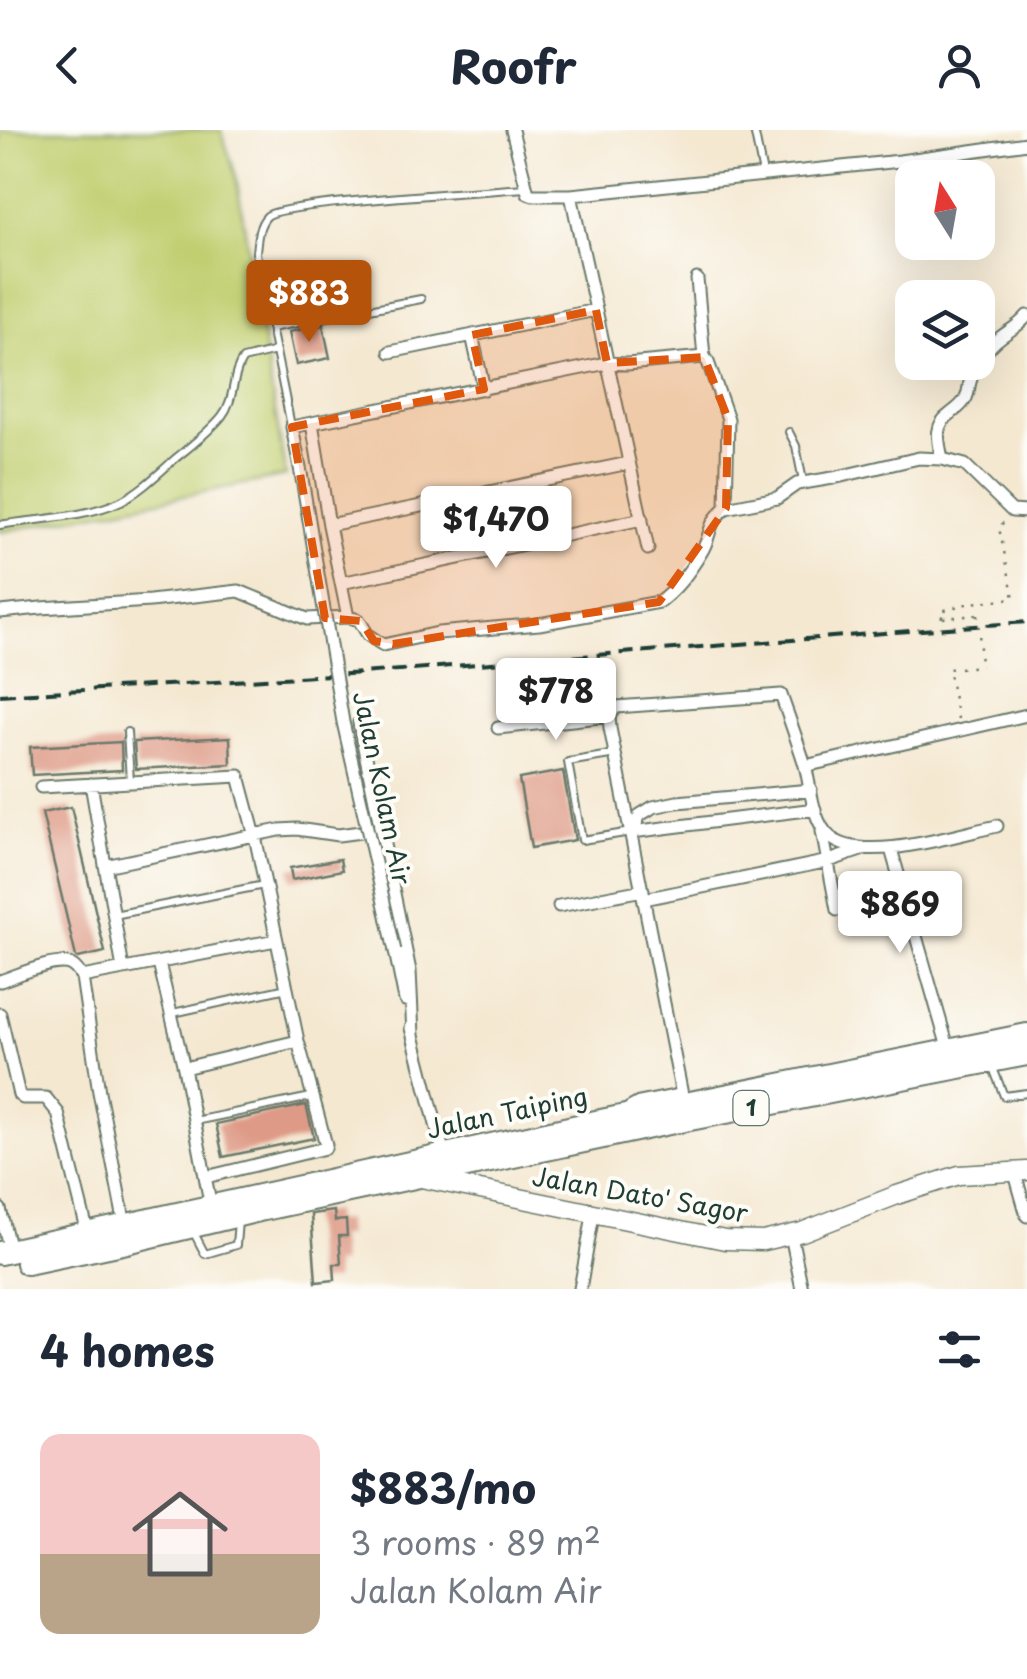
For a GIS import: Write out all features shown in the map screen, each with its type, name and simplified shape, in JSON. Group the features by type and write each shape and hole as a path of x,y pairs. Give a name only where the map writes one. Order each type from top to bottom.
{"highway":[{"name":"Jalan Taiping","path":"3,1257 118,1244 444,1155 626,1116 683,1098 1027,1034"},
{"path":"948,1051 954,1056 986,1062"},
{"name":"Jalan Taiping","path":"3,1257 125,1225 238,1215 1027,1054"},
{"path":"683,1098 698,1111 720,1114"},
{"path":"444,1155 475,1164"}],"main road":[{"name":"Jalan Dato' Sagor","path":"415,1177 725,1240 764,1241 792,1235 959,1175 1021,1171"}],"street":[{"path":"512,130 525,188 533,195 570,195 1027,143"},
{"path":"570,195 648,549"},
{"path":"697,279 704,357 728,419 726,508"},
{"path":"390,352 596,310"},
{"path":"942,459 939,425 968,395 975,368 988,350 1027,316"},
{"path":"472,335 484,389"},
{"path":"292,428 608,363 704,357"},
{"path":"312,423 348,617"},
{"name":"Jalan Kolam Air","path":"292,428 343,722 444,1155"},
{"path":"0,612 239,591 307,619 359,620 374,641 384,645 438,633 539,624 659,602 703,550 714,518 726,508 776,498 796,484 919,458 965,466 1012,511 1027,512"},
{"path":"328,525 629,463"},
{"path":"341,582 642,520"},
{"path":"498,728 609,716 616,707 781,695 820,822 838,910"},
{"path":"805,766 1027,715"},
{"path":"609,716 683,1098"},
{"path":"359,723 410,971 413,1035"},
{"path":"41,787 239,776 325,1148 206,1177"},
{"path":"91,784 123,970"},
{"path":"632,832 640,814 654,807 811,790"},
{"path":"632,832 816,808"},
{"path":"820,822 829,836 847,846 891,849 997,826"},
{"path":"105,866 297,829 338,836 381,829"},
{"path":"559,906 829,862 866,848"},
{"path":"891,849 948,1051"},
{"path":"82,978 276,940"},
{"path":"0,982 66,962 82,978 125,1225"},
{"path":"158,962 206,1177 205,1218"},
{"path":"0,1014 19,1095 46,1098 58,1113 88,1234"},
{"path":"184,1068 298,1041"},
{"path":"1021,1171 1027,1216"},
{"path":"0,1209 3,1257"},
{"path":"580,1289 593,1214"},
{"path":"792,1235 802,1289"}],"lane":[{"path":"754,130 764,174"},
{"path":"292,428 256,253 257,236 267,216 280,210 321,204 525,188"},
{"path":"270,328 421,299"},
{"path":"0,526 90,511 124,499 224,413 232,397 236,370 243,360 276,351"},
{"path":"790,432 804,483"},
{"path":"127,732 130,782"},
{"path":"616,754 568,762 582,840 632,832"},
{"path":"113,915 264,885"},
{"path":"172,1013 287,988"},
{"path":"986,1062 1004,1096 1027,1093"},
{"path":"195,1121 314,1097"},
{"path":"205,1218 206,1254 236,1244 238,1215"}],"path":[{"path":"960,730 948,670 980,666 978,615 942,618 941,611 1014,598 999,528 1012,511"}],"highlighted area":[{"path":"596,310 607,363 704,357 728,419 726,508 659,602 393,644 374,641 361,621 325,618 292,427 484,389 472,335"}],"green space":[{"path":"0,130 221,130 236,176 286,476 0,532"}],"building":[{"path":"323,325 330,358 296,365 289,332"},
{"path":"230,737 231,764 136,769 134,742"},
{"path":"121,742 122,770 32,775 30,747"},
{"path":"563,771 575,840 531,848 519,779"},
{"path":"71,807 105,952 78,958 42,813"},
{"path":"340,859 342,870 292,880 290,868"},
{"path":"306,1105 314,1138 223,1157 216,1124"},
{"path":"334,1211 335,1221 346,1220 347,1236 339,1236 341,1264 334,1264 335,1280 316,1282 311,1214"}],"railway":[{"path":"0,695 348,674 1027,622"}]}
